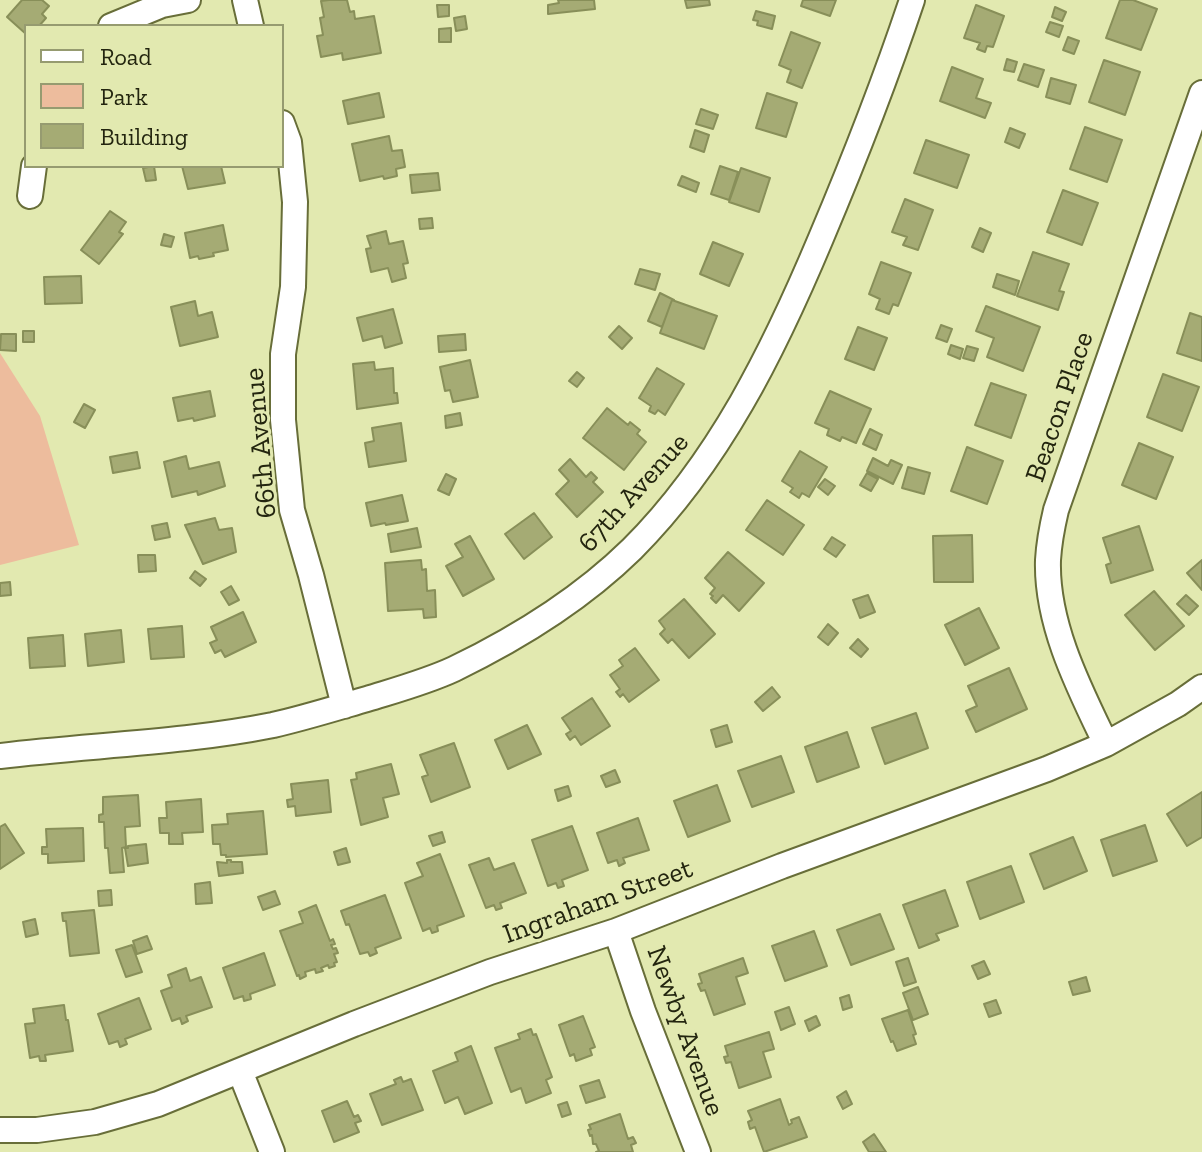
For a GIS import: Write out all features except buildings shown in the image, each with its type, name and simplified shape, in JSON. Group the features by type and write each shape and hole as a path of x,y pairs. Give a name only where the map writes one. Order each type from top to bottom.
{"street":[{"path":"116,24 162,5 188,0"},
{"path":"245,0 251,24"},
{"name":"67th Avenue","path":"0,756 199,736 273,724 344,706 451,670 516,636 584,590 631,549 667,510 718,443 773,345 845,182 887,76 912,0"},
{"name":"Beacon Place","path":"1106,744 1071,672 1061,637 1049,587 1049,540 1056,510 1202,93"},
{"name":"66th Avenue","path":"284,128 289,142 295,202 293,287 283,354 283,420 292,510 344,706"},
{"path":"30,196 34,168"},
{"name":"Ingraham Street","path":"0,1130 37,1130 95,1122 158,1104 490,972 616,931 782,866 1047,769 1106,744 1202,687"},
{"name":"Newby Avenue","path":"616,931 643,1011 698,1152"},
{"path":"240,1071 272,1152"}],"green space":[{"path":"0,353 40,416 79,545 0,565"}]}
